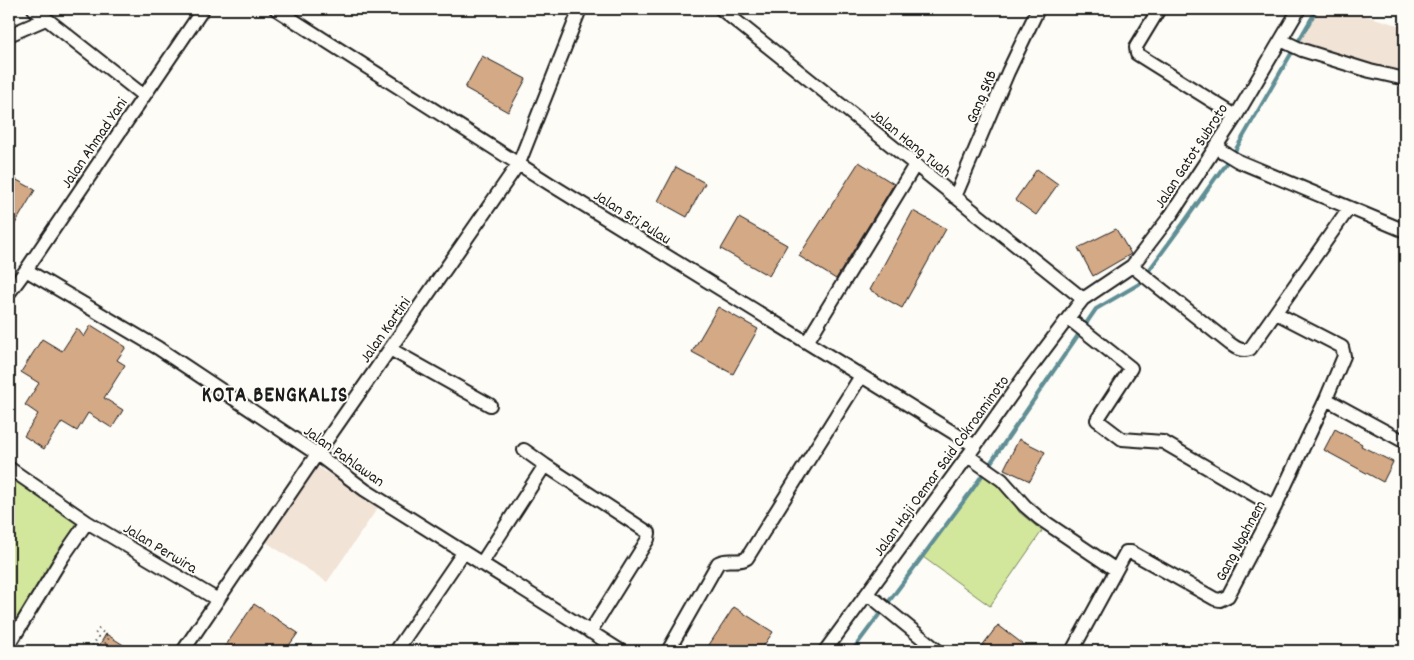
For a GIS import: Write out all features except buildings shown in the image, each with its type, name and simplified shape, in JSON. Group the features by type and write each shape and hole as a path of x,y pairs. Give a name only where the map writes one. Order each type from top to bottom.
{"street":[{"path":"34,9 144,96"},
{"name":"Jalan Ahmad Yani","path":"9,293 203,9"},
{"name":"Jalan Sri Pulau","path":"276,9 550,184 861,376 973,454 1039,518 1116,570"},
{"name":"Jalan Kartini","path":"183,651 519,163 580,9"},
{"name":"Jalan Hang Tuah","path":"721,9 1083,299"},
{"name":"Gang SKB","path":"955,197 1008,72 1038,9"},
{"path":"1159,9 1136,47 1137,54 1236,116"},
{"name":"Jalan Gatot Subroto","path":"1083,299 1139,271 1171,215 1217,149 1284,41 1299,9"},
{"path":"9,35 46,19"},
{"path":"1284,41 1302,50 1370,71 1405,79"},
{"path":"1217,149 1238,161 1405,231"},
{"path":"806,342 915,165"},
{"path":"1139,271 1239,349 1250,349 1349,208"},
{"name":"Jalan Pahlawan","path":"26,270 158,348 317,454 365,490 620,651"},
{"name":"Jalan Haji Oemar Said Cokroaminoto","path":"825,651 871,597 973,454 1026,374 1071,321 1083,299"},
{"name":"Gang Ngahnem","path":"1072,651 1123,554 1126,552 1131,552 1215,599 1225,599 1275,507 1326,400 1344,356 1342,347 1276,313"},
{"path":"1071,321 1131,368 1098,420 1122,438 1163,442 1275,507"},
{"path":"390,349 490,405"},
{"path":"668,651 718,563 724,560 741,561 747,558 861,376"},
{"path":"1326,400 1405,442"},
{"path":"524,450 649,533 648,539 590,632"},
{"path":"481,564 545,465"},
{"name":"Jalan Perwira","path":"9,468 87,522 218,600"},
{"path":"9,645 62,558 87,522"},
{"path":"396,651 463,553"},
{"path":"871,597 938,651"}],"path":[{"path":"82,651 83,649 89,651 98,637 95,634 99,629 109,638 100,651"}],"shaded area":[{"path":"1318,9 1342,9 1405,27 1405,73 1389,70 1300,41"},
{"path":"315,465 379,506 327,582 263,540"}],"green space":[{"path":"9,469 83,517 9,647"},
{"path":"983,473 1002,484 1019,512 1042,531 990,606 923,557"}],"waterway":[{"path":"852,651 972,490 1096,309 1139,284 1185,221 1236,149 1317,9"}],"district":[{"name":"KOTA BENGKALIS","path":"275,394"}]}
